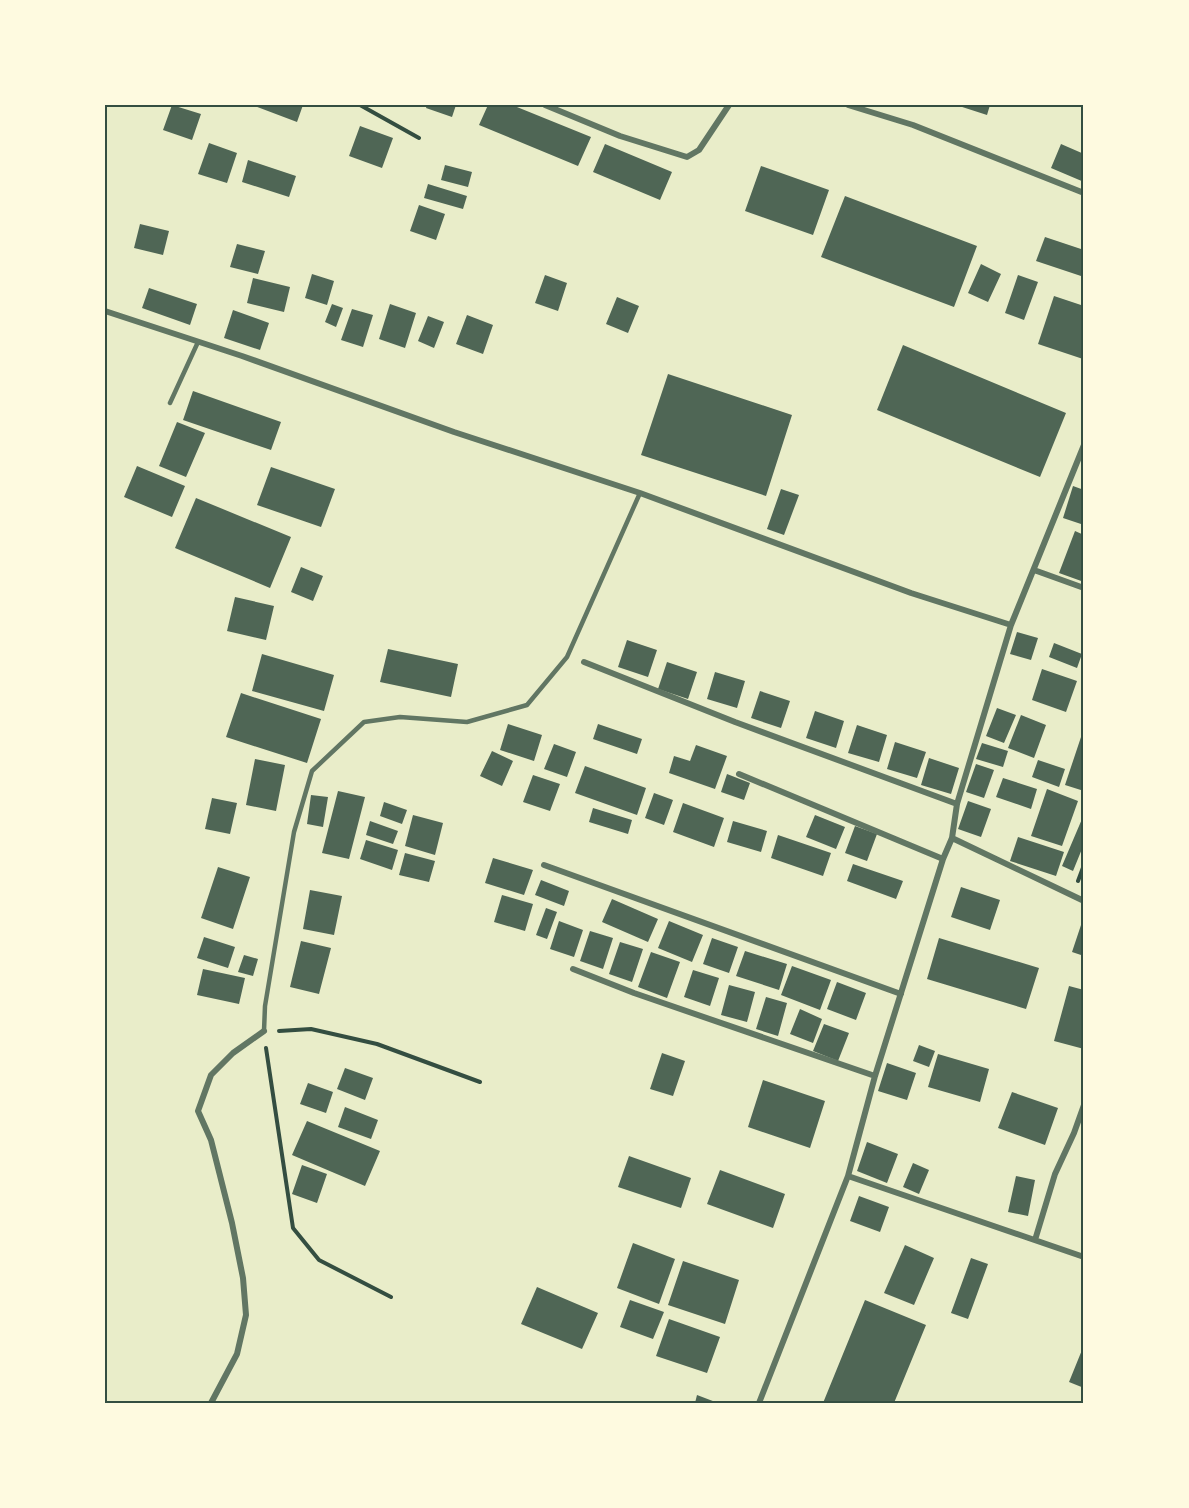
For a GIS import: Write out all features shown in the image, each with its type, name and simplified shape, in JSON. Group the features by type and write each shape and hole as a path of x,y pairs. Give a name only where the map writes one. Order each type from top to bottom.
{"street":[{"path":"545,105 620,136 687,157 699,150 729,105"},
{"path":"848,105 914,125 1084,193"},
{"path":"105,311 454,432 640,493 911,593 1011,625"},
{"path":"759,1403 848,1176 875,1076 943,859 952,838 957,804 1011,625 1084,445"},
{"path":"1034,570 1084,588"},
{"path":"584,662 735,722 957,804"},
{"path":"739,774 943,859"},
{"path":"952,838 1084,901"},
{"path":"544,865 901,994"},
{"path":"573,969 634,993 875,1076"},
{"path":"211,1403 237,1354 246,1315 243,1278 232,1223 211,1140 198,1112 211,1075 233,1053 264,1031"},
{"path":"1035,1240 1055,1174 1084,1105"},
{"path":"848,1176 1084,1257"}],"lane":[{"path":"170,403 198,342"},
{"path":"264,1031 265,1006 294,832 312,771 364,722 400,717 466,722 527,705 567,657 640,493"}],"path":[{"path":"360,105 419,138"},
{"path":"391,1297 319,1260 293,1228 264,1031 311,1029 377,1044 480,1082"}],"building":[{"path":"172,105 201,114 192,140 163,130"},
{"path":"252,105 303,105 297,122"},
{"path":"427,105 456,105 452,117 426,108"},
{"path":"488,105 512,105 591,137 578,166 479,125"},
{"path":"956,105 990,105 987,115"},
{"path":"360,126 393,138 382,168 349,156"},
{"path":"209,143 237,153 227,183 198,174"},
{"path":"605,144 672,172 660,200 593,172"},
{"path":"1061,144 1084,154 1084,182 1051,168"},
{"path":"248,160 296,176 289,197 242,182"},
{"path":"445,165 472,172 468,187 441,180"},
{"path":"761,166 829,190 813,235 745,211"},
{"path":"428,184 467,196 463,209 424,198"},
{"path":"845,196 977,246 954,307 821,257"},
{"path":"419,205 445,214 436,240 410,231"},
{"path":"140,224 169,231 163,255 134,248"},
{"path":"1045,237 1084,250 1084,277 1036,261"},
{"path":"237,244 265,251 258,274 230,267"},
{"path":"981,264 1001,274 988,302 968,293"},
{"path":"312,274 334,281 327,305 305,298"},
{"path":"545,275 567,283 558,311 535,303"},
{"path":"1018,275 1038,282 1024,320 1005,313"},
{"path":"253,278 290,287 284,312 247,303"},
{"path":"149,288 197,304 190,325 142,308"},
{"path":"1054,296 1084,306 1083,359 1038,344"},
{"path":"617,297 639,306 628,333 606,324"},
{"path":"332,304 343,308 336,327 325,322"},
{"path":"390,304 416,313 405,348 379,339"},
{"path":"352,309 373,315 363,347 341,340"},
{"path":"233,310 269,323 260,350 224,338"},
{"path":"467,315 493,325 483,354 456,344"},
{"path":"428,316 444,322 434,348 418,341"},
{"path":"903,345 1066,413 1040,477 877,410"},
{"path":"668,374 792,415 766,496 641,455"},
{"path":"193,391 281,422 271,450 183,420"},
{"path":"177,422 205,433 186,477 159,466"},
{"path":"137,466 185,486 172,517 124,497"},
{"path":"271,467 335,489 321,527 257,505"},
{"path":"1073,486 1084,490 1084,525 1063,518"},
{"path":"781,489 799,495 784,535 767,529"},
{"path":"196,498 291,537 270,588 175,548"},
{"path":"1075,531 1084,535 1084,582 1059,573"},
{"path":"301,567 323,576 313,601 291,592"},
{"path":"235,597 274,606 266,640 227,631"},
{"path":"1017,632 1038,638 1031,660 1010,654"},
{"path":"627,640 657,650 648,677 618,667"},
{"path":"1054,643 1082,654 1077,668 1049,657"},
{"path":"388,649 458,664 451,697 380,682"},
{"path":"262,654 334,675 324,711 252,691"},
{"path":"667,662 697,672 688,699 658,689"},
{"path":"1042,669 1077,681 1066,712 1032,700"},
{"path":"715,672 745,681 737,708 707,699"},
{"path":"760,691 790,701 781,728 751,718"},
{"path":"241,693 321,719 307,763 226,737"},
{"path":"997,708 1016,715 1004,743 986,736"},
{"path":"815,711 844,721 836,748 806,738"},
{"path":"1021,715 1046,725 1034,758 1008,748"},
{"path":"508,724 542,735 534,761 500,750"},
{"path":"598,724 642,739 637,754 593,739"},
{"path":"857,725 887,735 879,762 848,753"},
{"path":"1084,728 1084,791 1065,785"},
{"path":"895,742 926,752 917,778 887,769"},
{"path":"982,743 1008,751 1003,767 976,759"},
{"path":"554,744 576,752 567,777 544,769"},
{"path":"696,745 727,756 715,789 669,773 674,756 690,761"},
{"path":"492,751 513,761 502,786 480,776"},
{"path":"929,758 959,768 951,794 921,785"},
{"path":"255,759 285,765 276,811 246,805"},
{"path":"1038,760 1065,769 1059,787 1032,777"},
{"path":"976,764 994,770 984,798 966,792"},
{"path":"585,766 646,788 637,815 575,793"},
{"path":"727,774 750,783 744,800 721,792"},
{"path":"533,775 560,784 550,811 523,802"},
{"path":"1003,778 1037,789 1031,809 996,797"},
{"path":"1047,789 1078,801 1062,846 1031,836"},
{"path":"338,791 365,797 349,859 322,853"},
{"path":"654,793 673,800 664,825 645,818"},
{"path":"311,795 328,797 323,827 307,824"},
{"path":"212,798 237,803 230,834 205,829"},
{"path":"968,801 991,809 981,837 958,829"},
{"path":"384,802 407,810 402,824 380,816"},
{"path":"683,803 724,818 714,847 673,832"},
{"path":"593,808 632,820 628,834 589,822"},
{"path":"413,815 443,823 435,855 405,846"},
{"path":"815,815 845,827 836,849 806,837"},
{"path":"1082,819 1084,819 1084,844 1073,871 1062,866"},
{"path":"370,821 398,831 393,844 366,835"},
{"path":"733,821 767,831 761,852 727,842"},
{"path":"855,826 877,834 867,861 845,853"},
{"path":"778,835 831,853 823,876 771,858"},
{"path":"1018,837 1064,852 1056,876 1010,861"},
{"path":"366,840 398,850 392,870 360,859"},
{"path":"405,853 435,861 429,882 399,875"},
{"path":"493,858 533,870 524,895 485,883"},
{"path":"853,864 903,881 896,899 847,881"},
{"path":"218,867 250,877 233,929 201,918"},
{"path":"541,880 569,891 564,906 535,895"},
{"path":"961,887 1000,900 990,930 951,917"},
{"path":"310,890 342,896 334,935 303,929"},
{"path":"502,895 533,904 525,931 494,922"},
{"path":"612,899 658,919 648,942 602,922"},
{"path":"546,908 557,912 547,939 536,935"},
{"path":"559,921 583,930 574,957 550,949"},
{"path":"669,921 703,935 692,962 658,948"},
{"path":"1081,925 1084,926 1084,956 1072,952"},
{"path":"590,931 613,938 603,969 580,961"},
{"path":"204,937 235,947 228,968 197,958"},
{"path":"712,938 738,947 729,973 703,964"},
{"path":"939,938 1039,968 1026,1009 927,979"},
{"path":"301,941 331,948 319,994 290,987"},
{"path":"620,942 643,949 632,982 609,974"},
{"path":"745,951 787,964 779,990 736,976"},
{"path":"651,952 680,962 667,998 638,987"},
{"path":"244,955 258,959 253,976 238,972"},
{"path":"792,966 831,980 820,1010 781,995"},
{"path":"203,969 245,978 239,1004 197,995"},
{"path":"693,970 719,978 710,1006 684,997"},
{"path":"837,982 866,993 856,1020 827,1009"},
{"path":"729,985 755,992 747,1022 721,1015"},
{"path":"1069,986 1084,990 1084,1049 1054,1041"},
{"path":"766,997 787,1003 778,1036 756,1029"},
{"path":"800,1009 822,1019 813,1043 790,1034"},
{"path":"824,1024 849,1033 838,1061 813,1051"},
{"path":"919,1045 935,1051 929,1067 913,1061"},
{"path":"662,1053 685,1061 673,1096 650,1089"},
{"path":"938,1054 989,1069 980,1102 928,1087"},
{"path":"887,1063 916,1073 907,1100 878,1091"},
{"path":"345,1068 373,1078 365,1100 337,1089"},
{"path":"763,1080 825,1101 810,1148 748,1127"},
{"path":"308,1083 333,1092 326,1113 300,1104"},
{"path":"1012,1092 1058,1108 1045,1145 998,1128"},
{"path":"345,1107 378,1120 371,1139 338,1127"},
{"path":"307,1121 380,1151 365,1186 292,1155"},
{"path":"867,1142 898,1154 887,1183 857,1171"},
{"path":"629,1156 691,1178 681,1208 618,1187"},
{"path":"913,1163 929,1170 919,1194 903,1187"},
{"path":"302,1165 327,1174 317,1203 292,1194"},
{"path":"720,1170 785,1194 773,1228 707,1204"},
{"path":"1016,1176 1035,1180 1028,1216 1008,1212"},
{"path":"859,1196 889,1207 880,1232 850,1221"},
{"path":"633,1243 675,1259 659,1304 617,1288"},
{"path":"905,1245 934,1258 914,1305 884,1293"},
{"path":"971,1258 988,1264 968,1319 951,1313"},
{"path":"683,1261 739,1280 725,1324 668,1305"},
{"path":"537,1287 598,1313 582,1349 521,1324"},
{"path":"630,1300 664,1312 653,1339 620,1327"},
{"path":"865,1300 926,1325 894,1403 823,1403"},
{"path":"669,1319 720,1337 707,1373 656,1356"},
{"path":"1084,1345 1084,1388 1069,1382"},
{"path":"697,1395 718,1403 695,1403"}]}
